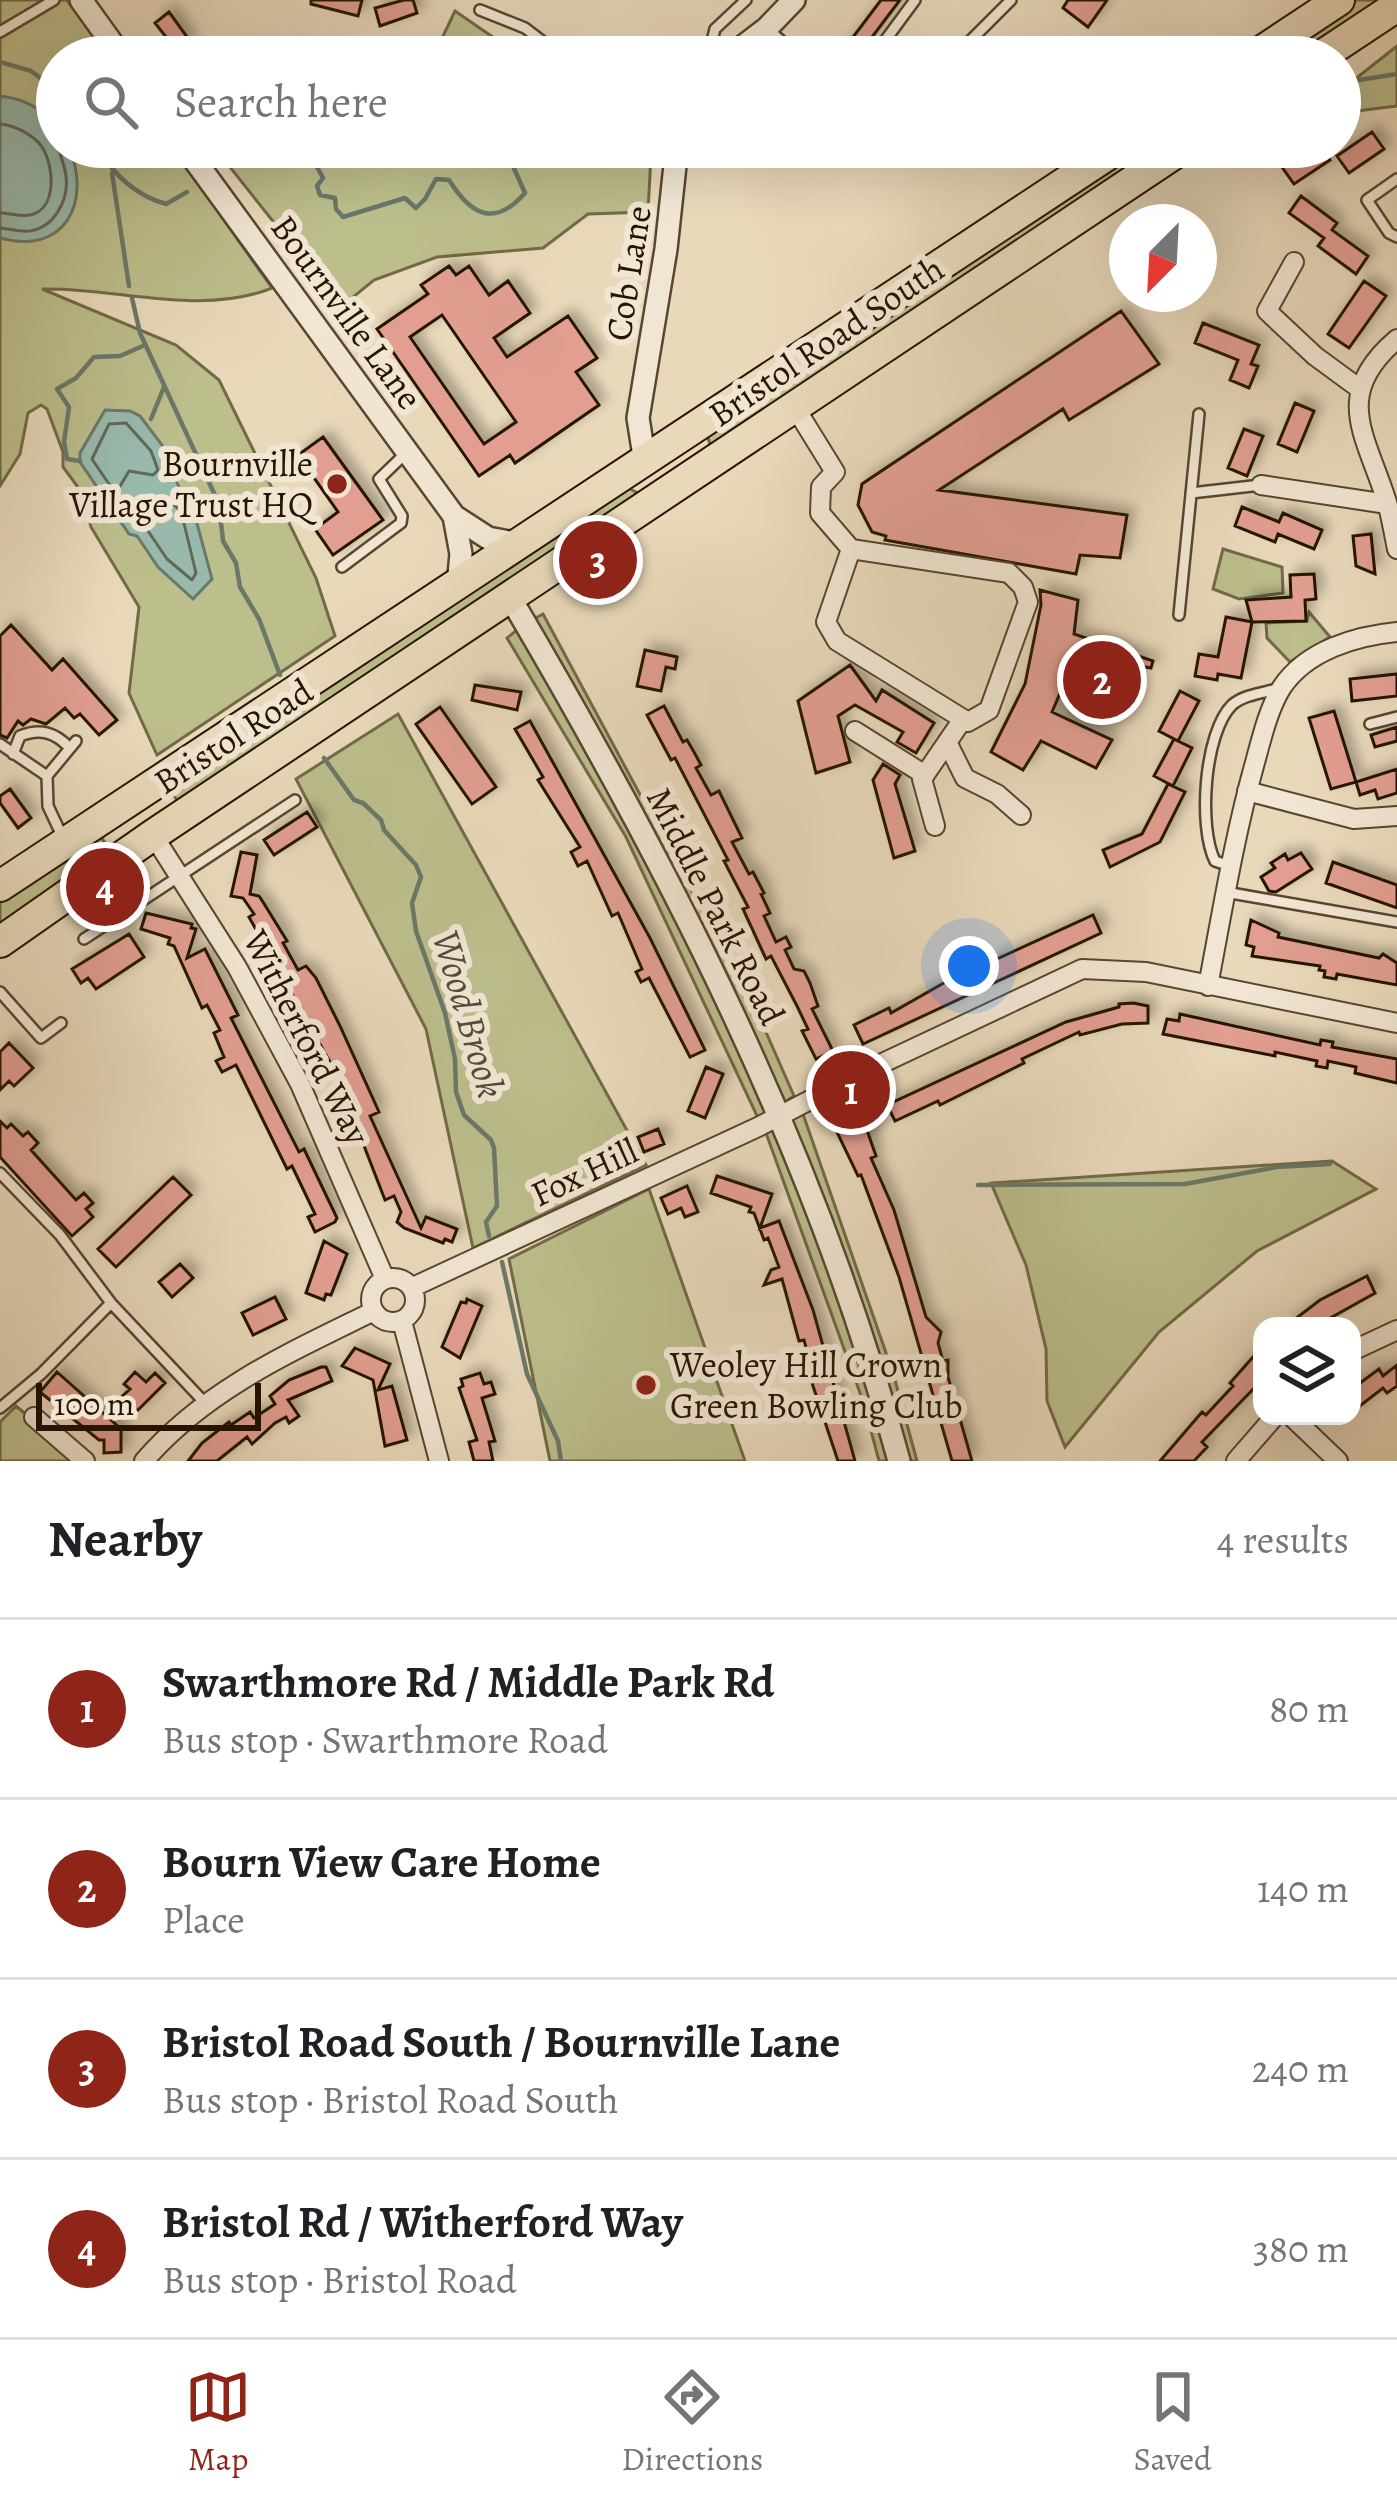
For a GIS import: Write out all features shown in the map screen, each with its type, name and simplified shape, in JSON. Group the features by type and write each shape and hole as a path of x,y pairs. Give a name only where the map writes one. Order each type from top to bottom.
{"highway":[{"path":"1285,36 1339,0"},
{"path":"1352,36 1397,6"},
{"name":"Bristol Road South","path":"466,580 1087,168"},
{"name":"Bristol Road South","path":"511,599 1153,168"},
{"path":"658,453 700,450 718,460"},
{"path":"658,453 685,459 668,493 642,487 658,453"},
{"name":"Bristol Road","path":"0,886 466,580"},
{"name":"Bristol Road","path":"0,942 511,599"},
{"path":"132,799 156,834"},
{"path":"132,799 156,834"}],"street":[{"path":"81,0 107,36"},
{"path":"757,36 794,0"},
{"name":"Bournville Lane","path":"200,168 454,516 488,538 520,544"},
{"name":"Cob Lane","path":"658,453 640,408 676,168"},
{"path":"1294,262 1268,310 1315,356 1360,388"},
{"path":"1397,339 1380,354 1360,388 1355,409 1392,507 1397,549"},
{"path":"796,409 835,472 821,488 820,513 851,549 1009,573 1023,587 1028,602 988,710 979,719 968,722 837,641 826,622 851,549"},
{"path":"1261,485 1392,507"},
{"path":"454,516 466,580"},
{"name":"Middle Park Road","path":"511,599 642,827 781,1114 882,1396 899,1461"},
{"path":"1208,986 1247,791 1282,688 1303,665 1347,641 1397,632"},
{"path":"935,826 922,779 963,719"},
{"path":"855,731 925,775"},
{"path":"947,742 965,778 997,794 1022,815"},
{"path":"1247,791 1354,819 1397,816"},
{"name":"Witherford Way","path":"156,834 300,1084 386,1279"},
{"name":"Fox Hill","path":"413,1287 1082,969 1134,970 1397,1023"},
{"path":"399,1278 413,1287 415,1309 402,1321 390,1322 374,1312 376,1285 399,1278"},
{"path":"144,1461 205,1403 270,1362 374,1312"},
{"path":"402,1321 439,1461"},
{"path":"1361,1347 1397,1330"},
{"path":"34,1417 85,1461"},
{"path":"1236,1461 1267,1425"},
{"path":"1300,1425 1338,1461"}],"lane":[{"path":"0,32 54,0"},
{"path":"713,36 746,0"},
{"path":"889,36 916,0"},
{"path":"975,36 1010,0"},
{"path":"480,10 536,36"},
{"path":"767,28 776,36"},
{"path":"1397,178 1367,200 1389,233 1397,237"},
{"path":"1179,615 1199,414"},
{"path":"342,567 401,524 402,516 379,479 408,451"},
{"path":"1191,493 1261,485"},
{"path":"1231,866 1215,861 1205,836 1215,734 1236,700 1282,688"},
{"path":"1370,724 1397,717"},
{"path":"13,754 20,736 35,730 72,744 47,776 48,806 66,843"},
{"path":"0,745 47,776"},
{"path":"84,939 295,800"},
{"path":"1225,892 1397,922"},
{"path":"0,992 41,1038 61,1023"},
{"path":"0,1173 60,1235 111,1303 205,1403"},
{"path":"0,1408 41,1375 111,1303"}],"green space":[{"path":"0,0 67,0 93,36 36,36 36,168 187,168 272,288 244,296 187,301 42,289 176,345 219,380 316,578 335,636 157,755 129,693 139,607 91,527 83,494 63,467 63,452 47,409 41,405 28,413 20,454 0,486"},
{"path":"1349,0 1391,0 1337,36 1295,36"},
{"path":"455,11 491,36 443,36"},
{"path":"1397,46 1397,106 1361,110 1361,74"},
{"path":"231,168 650,168 648,212 588,214 543,248 437,257 374,280 341,307"},
{"path":"1096,168 1139,168 711,447 705,429"},
{"path":"626,487 636,492 634,505 183,809 166,784"},
{"path":"1223,549 1282,567 1283,593 1239,599 1213,589"},
{"path":"1309,612 1330,637 1290,662 1267,638 1266,623 1307,621"},
{"path":"543,614 758,1014 794,1096 780,1105 530,621"},
{"path":"522,626 641,839 774,1110 758,1118 626,837 507,638"},
{"path":"398,714 646,1165 473,1248 426,1029 296,779"},
{"path":"97,832 112,852 0,931 0,898"},
{"path":"803,1114 893,1373 917,1461 905,1461 787,1119"},
{"path":"776,1128 874,1392 893,1461 879,1461 864,1404 766,1133"},
{"path":"1332,1161 1376,1189 1257,1251 1159,1332 1065,1447 1047,1401 1046,1349 1026,1265 991,1183"},
{"path":"649,1189 745,1461 550,1461 509,1259"},
{"path":"16,1406 81,1461 0,1461 0,1422"}],"water":[{"path":"0,96 36,108 36,168 75,168 77,187 68,220 56,232 23,242 0,238"},
{"path":"105,410 140,416 162,445 180,490 192,505 212,579 193,599 158,567 137,536 129,534 80,462 80,453"}],"building":[{"path":"311,0 362,0 358,16 311,4"},
{"path":"413,0 417,13 380,26 375,8"},
{"path":"881,0 900,0 873,36 854,36"},
{"path":"1068,0 1107,0 1088,27 1063,8"},
{"path":"169,12 186,36 165,36 155,23"},
{"path":"1372,132 1384,149 1361,165 1361,140"},
{"path":"1283,168 1318,168 1294,184"},
{"path":"1301,196 1337,223 1332,230 1368,256 1356,274 1318,246 1324,238 1289,213"},
{"path":"449,266 456,275 469,266 489,295 508,281 530,313 494,338 507,357 568,316 597,358 576,372 599,405 515,463 510,455 479,476 377,329 428,294 421,285","holes":["442,315 516,422 484,444 410,337"]},
{"path":"1364,281 1386,296 1349,348 1328,334"},
{"path":"1120,312 1159,364 1069,420 1063,409 939,490 1127,515 1120,558 1080,555 1076,574 885,540 886,536 872,532 858,505 862,484"},
{"path":"1203,323 1259,345 1251,364 1258,366 1249,388 1230,380 1238,360 1195,343"},
{"path":"1295,403 1314,411 1297,452 1278,444"},
{"path":"1244,429 1263,436 1247,476 1228,468"},
{"name":"Bournville Village Trust HQ","path":"323,437 383,520 333,555 315,529 338,512 298,455"},
{"path":"1242,507 1279,522 1283,513 1322,530 1314,549 1278,534 1275,542 1235,526"},
{"path":"1371,534 1375,574 1356,566 1353,536"},
{"path":"1314,574 1316,599 1305,600 1306,621 1252,622 1246,600 1291,597 1290,575"},
{"path":"1040,590 1078,600 1074,634 1153,661 1151,668 1129,664 1123,696 1067,677 1052,712 1112,740 1096,768 1041,741 1023,770 991,752 1025,684"},
{"path":"1226,617 1252,622 1241,678 1195,676 1199,654 1218,657"},
{"path":"11,625 52,670 63,659 117,720 99,735 80,714 74,718 65,708 46,724 18,721 7,738 0,735 0,636"},
{"path":"645,650 677,657 675,669 666,667 661,691 637,686"},
{"path":"850,665 876,701 882,690 934,723 916,753 897,742 903,732 855,705 838,716 850,762 816,773 798,701"},
{"path":"1397,674 1397,696 1352,701 1350,679"},
{"path":"475,685 521,692 517,710 472,700"},
{"path":"1180,691 1199,701 1178,741 1159,731"},
{"path":"664,706 701,765 696,768 711,795 719,791 742,838 732,842 764,893 770,913 764,916 776,942 786,937 791,947 785,950 794,969 804,971 810,983 818,1006 812,1009 833,1051 816,1059 802,1031 808,1029 797,1006 771,956 766,959 743,909 748,907 724,861 728,860 647,715"},
{"path":"440,707 496,787 472,804 416,724"},
{"path":"1334,711 1356,782 1331,789 1309,718"},
{"path":"530,721 650,938 705,1050 690,1057 649,978 641,982 636,972 642,969 618,913 612,916 587,861 578,866 571,852 580,847 538,780 543,777 515,729"},
{"path":"1397,727 1397,741 1375,747 1371,735"},
{"path":"1174,739 1192,748 1173,786 1154,776"},
{"path":"883,764 900,775 895,784 915,851 894,858 873,780"},
{"path":"1397,769 1397,793 1378,799 1375,790 1360,795 1356,782"},
{"path":"1168,784 1185,792 1160,842 1110,867 1103,850 1142,834"},
{"path":"10,789 31,818 18,828 0,803 0,796"},
{"path":"307,812 317,827 274,855 264,840"},
{"path":"241,852 257,855 250,894 263,902 298,970 306,966 316,978 340,1026 379,1112 370,1116 421,1228 426,1217 457,1229 452,1242 404,1228 397,1222 401,1212 394,1196 385,1200 335,1071 249,917 254,914 243,898 231,896"},
{"path":"1301,853 1312,869 1276,892 1269,891 1261,877 1275,868 1271,863 1285,854 1288,860"},
{"path":"1333,862 1397,885 1397,908 1326,883"},
{"path":"146,913 196,929 187,958 205,949 238,1015 231,1018 299,1152 304,1149 335,1222 315,1232 308,1217 315,1214 292,1166 287,1169 236,1065 222,1072 216,1061 224,1057 214,1033 220,1030 207,1005 202,1008 174,946 168,944 170,938 141,929"},
{"path":"1093,915 1101,933 863,1044 854,1025 889,1008 891,1013 942,984"},
{"path":"1251,920 1279,933 1278,937 1379,958 1383,954 1397,963 1397,985 1337,974 1336,979 1324,977 1320,966 1252,956 1254,947 1246,945"},
{"path":"129,934 144,957 96,989 88,978 81,983 72,969"},
{"path":"1133,1003 1148,1006 1148,1023 1079,1032 940,1105 938,1101 895,1121 887,1105 1066,1022"},
{"path":"1180,1014 1320,1045 1321,1040 1333,1042 1332,1047 1397,1059 1397,1083 1328,1061 1327,1068 1316,1066 1317,1061 1275,1052 1275,1056 1163,1034 1167,1019 1179,1021"},
{"path":"9,1043 33,1068 14,1086 9,1081 0,1090 0,1052"},
{"path":"706,1067 723,1074 705,1118 688,1111"},
{"path":"862,1116 876,1156 871,1158 894,1210 926,1317 941,1332 938,1343 943,1361 948,1360 948,1377 972,1461 952,1461 899,1277 861,1175 835,1128"},
{"path":"0,1121 23,1136 28,1132 38,1143 31,1150 76,1200 84,1193 93,1203 86,1209 93,1217 72,1236 0,1157"},
{"path":"658,1129 664,1144 644,1152 638,1137"},
{"path":"717,1176 772,1194 760,1228 779,1221 813,1310 855,1461 838,1461 782,1279 764,1285 771,1270 779,1267 768,1238 764,1240 754,1213 749,1212 751,1207 711,1193"},
{"path":"173,1177 191,1195 116,1267 98,1249"},
{"path":"687,1186 698,1212 685,1217 681,1208 668,1214 661,1198"},
{"path":"324,1241 347,1254 331,1295 326,1294 324,1300 306,1293"},
{"path":"180,1264 193,1278 172,1297 159,1282"},
{"path":"1367,1276 1375,1293 1332,1317 1298,1317"},
{"path":"275,1297 286,1319 253,1335 242,1313"},
{"path":"467,1299 482,1306 460,1358 442,1347 461,1302"},
{"path":"355,1348 390,1364 378,1390 392,1386 407,1440 385,1446 373,1380 342,1366"},
{"path":"1253,1357 1253,1389 1202,1442 1207,1447 1194,1461 1160,1461 1202,1412 1206,1415 1233,1386 1230,1383"},
{"path":"1397,1365 1397,1386 1387,1393 1383,1388 1361,1405 1361,1382 1379,1369 1383,1376"},
{"path":"326,1367 332,1381 288,1400 299,1416 289,1423 286,1417 275,1423 252,1444 247,1437 217,1461 188,1461 229,1422 250,1412 254,1418 275,1404 270,1396 289,1380"},
{"path":"57,1372 121,1429 121,1452 104,1453 104,1440 40,1392"},
{"path":"135,1372 146,1382 155,1373 165,1383 134,1414 119,1399 130,1389 124,1384"},
{"path":"480,1373 484,1384 491,1382 495,1394 482,1398 495,1441 489,1442 493,1461 474,1461 469,1442 477,1440 459,1388 461,1379"}],"waterway":[{"path":"0,62 36,75"},
{"path":"1361,80 1397,74"},
{"path":"112,168 134,189 166,204 187,192"},
{"path":"318,168 323,178 317,186 320,195 335,198 343,217 405,198 416,208 436,179 449,180 475,209 503,211 525,193 514,168"},
{"name":"Wood Brook","path":"112,173 129,286"},
{"name":"Wood Brook","path":"132,298 140,333 219,504 223,541 280,675"},
{"path":"80,461 67,459 64,442 69,407 57,389 76,378 94,357 120,356 145,345"},
{"path":"151,419 164,387"},
{"name":"Wood Brook","path":"324,758 354,800 381,820 421,877 412,903 416,931 445,1013 456,1092 464,1115 494,1148 497,1206 486,1222 489,1236"},
{"path":"978,1185 1185,1184 1277,1167 1330,1164"},
{"name":"Wood Brook","path":"502,1262 527,1374 558,1441 561,1461"}],"place":[{"name":"Bournville Village Trust HQ","path":"337,484"},
{"name":"Bristol Road South / Bournville Lane","path":"598,560"},
{"name":"Bourn View Care Home","path":"1102,680"},
{"name":"Bristol Rd / Witherford Way","path":"105,887"},
{"name":"Swarthmore Rd / Middle Park Rd","path":"851,1090"},
{"name":"Weoley Hill Crown Green Bowling Club","path":"646,1385"}]}
